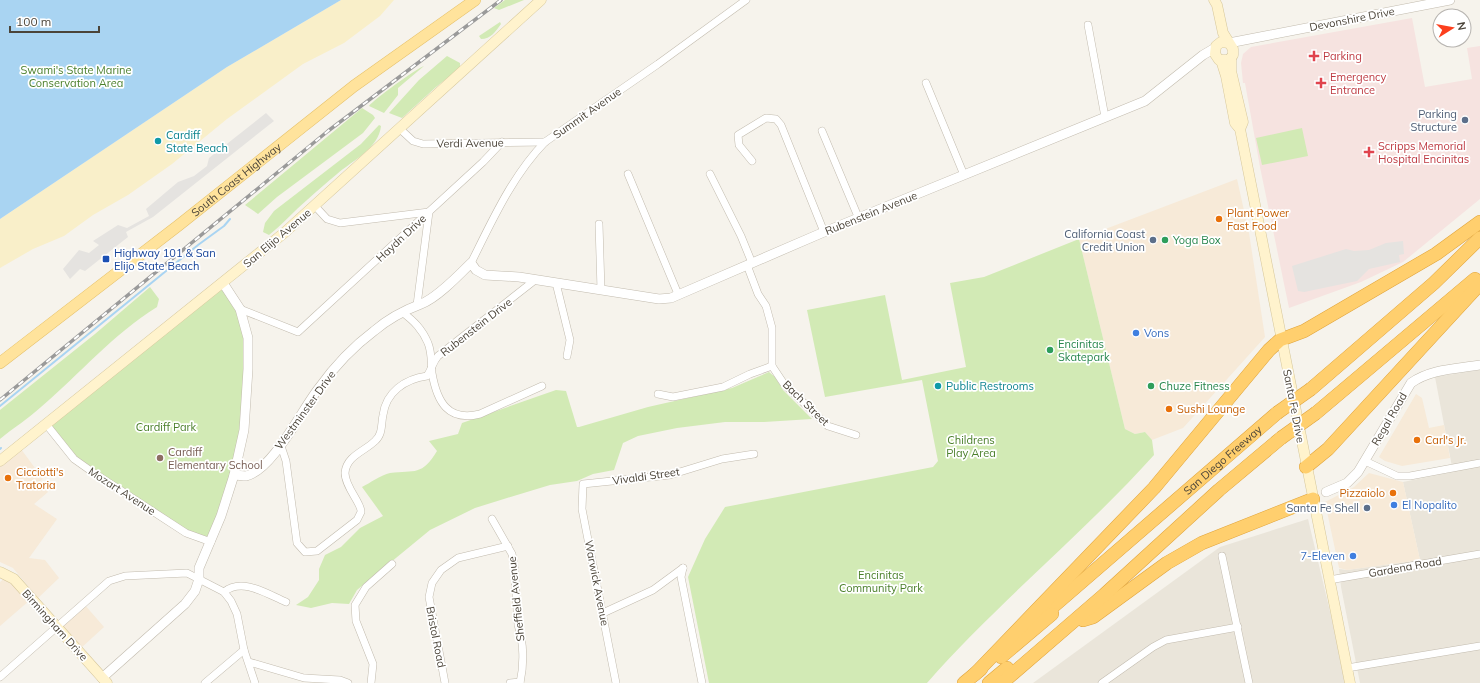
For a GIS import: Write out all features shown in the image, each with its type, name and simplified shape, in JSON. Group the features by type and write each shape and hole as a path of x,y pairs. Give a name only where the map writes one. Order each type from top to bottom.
{"highway":[{"path":"970,680 1154,488 1269,350 1280,340 1304,331 1381,287 1436,254 1480,222"},
{"name":"San Diego Freeway","path":"970,680 1086,577 1277,413 1311,389 1434,283 1478,240"},
{"name":"San Diego Freeway","path":"1002,683 1104,596 1219,490 1281,438 1316,413 1480,275"},
{"path":"1306,467 1328,449 1480,284"},
{"path":"1072,623 1093,617 1167,563 1202,543 1313,499"},
{"path":"989,683 1089,597 1104,596"}],"main road":[{"name":"South Coast Highway","path":"0,363 179,225 354,86 474,0"},
{"name":"San Elijo Avenue","path":"0,461 223,283 315,206 541,0"},
{"path":"1214,0 1217,6 1223,33 1232,46 1226,58"},
{"path":"1214,0 1218,36 1216,46"},
{"path":"1216,46 1224,42 1229,43"},
{"name":"Santa Fe Drive","path":"1216,46 1215,54 1226,58 1231,71 1243,122 1240,129 1280,340 1350,683"},
{"path":"0,357 15,351"},
{"name":"Birmingham Drive","path":"1,573 14,579 102,681"}],"street":[{"name":"Summit Avenue","path":"471,263 501,203 533,154 545,142 658,64 746,0"},
{"name":"Devonshire Drive","path":"1229,43 1450,0"},
{"path":"1088,25 1105,117"},
{"name":"Devonshire Drive","path":"1226,58 1254,39"},
{"name":"Rubenstein Avenue","path":"535,280 659,299 678,294 824,232 1145,101 1216,46"},
{"name":"Rubenstein Avenue","path":"1191,66 1205,60 1226,58"},
{"path":"926,83 964,175"},
{"path":"752,160 739,144 738,135 766,118 776,119 781,125 824,232"},
{"name":"Verdi Avenue","path":"400,128 413,141 423,144 545,142"},
{"path":"822,130 859,219"},
{"name":"Haydn Drive","path":"240,309 298,332 502,142"},
{"path":"628,174 678,294"},
{"path":"658,394 673,398 723,387 750,374 772,366 772,328 766,306 758,294 741,236 710,174"},
{"path":"315,206 327,219 340,223 428,212 417,305"},
{"path":"599,224 601,290"},
{"path":"471,263 476,270 485,275 519,277 535,280"},
{"name":"Westminster Drive","path":"234,475 246,476 256,472 281,446 318,389 332,371 374,331 402,312 422,304 452,282 471,263"},
{"name":"Rubenstein Drive","path":"281,446 286,460 297,543 305,552 317,551 357,520 361,512 346,483 345,471 355,455 376,441 382,432 384,408 394,390 403,383 415,378 427,376 432,364 438,356 535,280"},
{"path":"102,681 185,604 194,591 199,579 199,568 211,542 234,475 244,430 248,369 248,338 240,309 223,283"},
{"path":"556,283 570,340 567,356"},
{"path":"402,312 420,329 428,343 432,373 440,400 450,412 469,417 480,414 542,386"},
{"name":"Regal Road","path":"1313,499 1350,481 1365,461 1411,383 1422,376 1431,373 1480,365"},
{"name":"Bach Street","path":"772,366 784,384 828,426 856,435"},
{"name":"Mozart Avenue","path":"46,424 74,459 186,533 211,542"},
{"name":"Vivaldi Street","path":"583,484 670,475 722,459 754,454"},
{"path":"1365,461 1397,476 1410,476 1480,463"},
{"name":"Warwick Avenue","path":"583,484 582,509 616,683"},
{"name":"Sheffield Avenue","path":"492,519 508,546 514,563 518,625 521,635 523,666 520,682"},
{"name":"Bristol Road","path":"444,683 429,597 432,583 441,570 458,558 508,546"},
{"name":"Gardena Road","path":"1329,580 1480,554"},
{"path":"1222,556 1249,683"},
{"path":"371,683 374,664 360,633 355,614 355,605 361,593 373,579 392,564"},
{"path":"603,613 652,590 682,568 681,577 702,683"},
{"path":"0,676 109,581 125,576 187,573 224,592 231,601 237,614 244,650 255,683"},
{"path":"224,592 231,586 240,584 286,602"},
{"path":"1102,683 1153,647 1166,640 1238,627"},
{"path":"1347,668 1480,646"},
{"path":"205,683 244,650"},
{"path":"249,662 301,680 340,680 348,683"},
{"path":"510,683 520,682"}],"shaded area":[{"name":"Scripps Memorial Hospital Encinitas","path":"1412,18 1425,87 1472,79 1467,48 1480,46 1480,199 1403,262 1361,282 1289,308 1260,167 1245,83 1243,83 1241,63 1243,54 1251,47"},
{"path":"266,113 274,121 153,217 126,232 128,237 85,271 80,269 70,279 63,269 79,250 89,253 99,245 93,241 118,225 127,228 149,216 146,209 178,182 194,176 207,166 209,158"},
{"path":"1237,179 1249,233 1265,337 1183,428 1152,440 1145,432 1135,434 1125,429 1079,239"},
{"path":"1403,241 1404,254 1399,255 1400,262 1369,269 1357,281 1304,292 1298,291 1292,266 1346,249 1354,251 1369,250 1386,243"},
{"path":"1480,370 1480,683 1360,683 1341,587 1339,569 1347,570 1420,560 1403,482 1453,472 1435,377"},
{"path":"1416,394 1422,398 1429,428 1444,425 1450,458 1402,466 1385,461 1379,457"},
{"path":"21,449 43,479 40,481 48,492 34,504 57,519 29,558 45,560 59,578 38,598 13,568 0,562 0,465"},
{"path":"1369,473 1403,482 1420,560 1347,570 1339,568 1325,502 1354,487"},
{"path":"1308,519 1347,683 1033,683 1220,547"},
{"path":"5,578 9,578 30,600 0,626 0,582"},
{"path":"84,604 104,627 81,648 62,625"}],"green space":[{"path":"505,0 524,0 499,10 494,8"},
{"path":"500,22 501,24 488,38 481,39 479,36"},
{"path":"447,56 460,63 460,68 436,87 402,118 389,113 419,80"},
{"path":"424,66 398,88 398,95 384,113 369,106 395,84"},
{"path":"362,108 375,118 363,133 277,197 258,214 245,205"},
{"path":"379,125 381,126 379,134 364,153 326,183 269,235 263,232 265,223 274,211 361,144"},
{"path":"1302,128 1308,156 1262,165 1256,138"},
{"name":"Encinitas Community Park","path":"1079,239 1125,429 1135,434 1145,432 1152,440 1154,455 1098,513 982,624 927,683 709,683 688,577 705,539 725,507 933,467 938,461 922,380 825,397 807,310 885,295 902,380 966,367 950,283 984,277"},
{"name":"Cardiff Park","path":"223,283 244,320 244,426 211,541 198,538 78,461 46,424"},
{"path":"150,287 159,299 157,307 126,329 36,411 0,439 0,410 95,334"},
{"path":"769,372 775,377 783,390 812,419 764,422 725,422 677,428 638,436 623,443 614,470 593,474 577,481 550,485 475,508 430,530 357,590 349,604 332,603 311,608 296,605 308,597 319,580 319,569 325,555 341,547 360,528 383,516 362,487 387,474 417,470 427,465 437,451 429,441 458,434 462,423 556,390 566,391 577,427 579,427 648,407 732,388"}],"sand":[{"name":"Cardiff State Beach","path":"341,0 394,0 380,16 344,43 303,64 227,119 172,164 128,195 93,215 64,236 33,249 0,268 0,219 227,67"}],"water":[{"name":"Swami's State Marine Conservation Area","path":"0,0 341,0 227,67 0,219"}],"waterway":[{"path":"0,406 198,245 224,226 230,219"}],"railway":[{"path":"0,400 328,131 501,0"}],"place":[{"name":"Parking","path":"1314,56"},
{"name":"Emergency Entrance","path":"1321,83"},
{"name":"Parking Structure","path":"1465,120"},
{"name":"Cardiff State Beach","path":"158,141"},
{"name":"Scripps Memorial Hospital Encinitas","path":"1369,152"},
{"name":"Plant Power Fast Food","path":"1219,219"},
{"name":"California Coast Credit Union","path":"1153,240"},
{"name":"Yoga Box","path":"1165,240"},
{"name":"Highway 101 & San Elijo State Beach","path":"106,259"},
{"name":"Vons","path":"1136,333"},
{"name":"Encinitas Skatepark","path":"1050,350"},
{"name":"Public Restrooms","path":"938,386"},
{"name":"Chuze Fitness","path":"1151,386"},
{"name":"Sushi Lounge","path":"1169,409"},
{"name":"Carl's Jr.","path":"1417,440"},
{"name":"Cardiff Elementary School","path":"160,458"},
{"name":"Cicciotti's Tratoria","path":"8,478"},
{"name":"Pizzaiolo","path":"1393,493"},
{"name":"El Nopalito","path":"1394,505"},
{"name":"Santa Fe Shell","path":"1367,508"},
{"name":"7-Eleven","path":"1353,556"}],"park label":[{"name":"Childrens Play Area","path":"971,446"}]}
